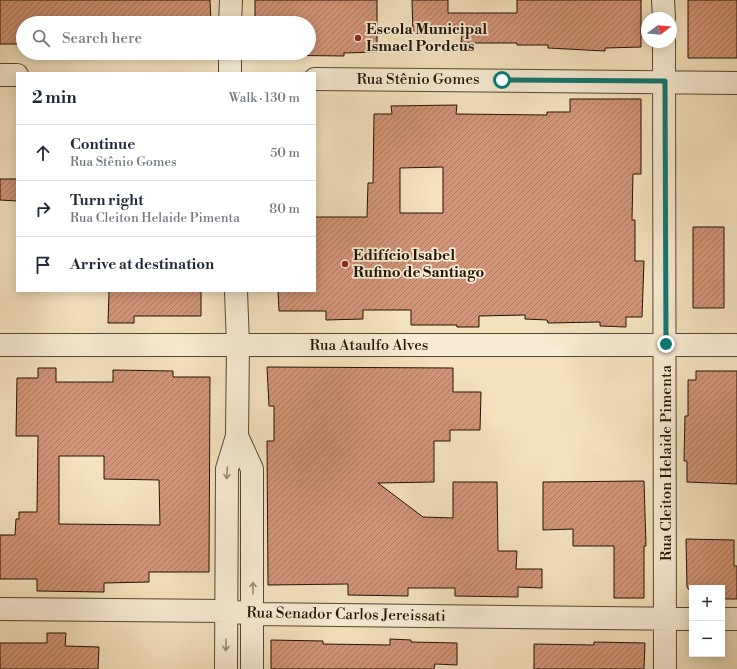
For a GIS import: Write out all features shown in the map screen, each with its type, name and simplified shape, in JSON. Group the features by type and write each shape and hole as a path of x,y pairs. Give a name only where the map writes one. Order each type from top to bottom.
{"street":[{"path":"230,0 230,16"},
{"path":"664,0 664,12"},
{"name":"Rua Cleiton Helaide Pimenta","path":"664,48 666,344 665,669"},
{"path":"230,60 230,72"},
{"path":"0,75 16,75"},
{"name":"Rua Stênio Gomes","path":"316,79 737,82"},
{"path":"226,669 227,469 237,436 238,345 236,292"},
{"name":"Rua Ataulfo Alves","path":"0,345 737,345"},
{"path":"237,436 252,469 252,669"},
{"name":"Rua Senador Carlos Jereissati","path":"0,610 227,611 253,614 689,618"},
{"path":"725,619 737,619"}],"building":[{"path":"0,0 210,0 211,16 16,16 16,44 0,44"},
{"name":"Escola Municipal Ismael Pordeus","path":"255,0 377,0 377,52 344,53 344,56 316,56 316,16 255,16"},
{"path":"412,0 448,0 448,13 517,13 517,0 641,0 641,47 605,48 605,51 548,48 548,45 517,45 517,43 461,43 462,34 413,34"},
{"path":"688,0 737,0 737,58 688,58"},
{"path":"570,99 641,99 641,174 633,174 632,220 635,220 635,261 644,261 642,317 626,317 626,327 600,326 600,322 548,323 547,320 525,319 525,315 479,316 479,327 457,327 457,325 411,325 411,310 363,310 363,319 326,320 326,311 279,311 278,292 316,292 316,217 367,217 368,183 373,183 374,114 392,114 391,106 457,105 456,114 547,115 547,112 570,112","holes":["443,167 443,213 400,213 400,168"]},
{"path":"0,179 16,179 16,201 0,200"},
{"path":"693,227 724,227 724,308 693,308"},
{"path":"109,292 201,292 201,316 134,316 134,323 108,323"},
{"path":"267,367 453,368 453,392 481,392 480,430 450,430 450,441 434,441 434,482 378,483 423,517 453,518 453,482 497,482 498,551 517,551 516,569 542,569 542,588 518,587 518,597 455,596 455,588 408,588 408,596 348,595 348,584 268,585 267,441 274,441 274,406 269,406"},
{"path":"38,368 56,368 56,382 113,382 113,370 173,371 173,377 210,377 209,572 149,572 149,582 104,583 104,592 37,591 37,579 0,579 0,535 15,535 16,519 19,519 19,512 37,512 38,436 16,436 17,378 38,378","holes":["59,456 104,456 104,479 159,480 160,525 59,524"]},
{"path":"696,371 737,371 737,484 687,482 687,461 684,461 685,416 688,416 688,380 696,380"},
{"path":"644,481 646,546 644,546 644,598 614,598 614,546 573,546 573,529 543,530 543,482"},
{"path":"686,539 734,540 734,566 737,566 737,599 725,599 725,585 689,585 689,590 687,587"},
{"path":"47,633 66,633 65,646 99,647 98,669 0,669 0,643 47,643"},
{"path":"390,639 411,640 411,642 457,643 457,665 435,664 434,669 271,669 271,640 323,641 323,644 390,645"},
{"path":"594,642 645,643 644,669 534,669 534,644 594,645"}],"place":[{"name":"Escola Municipal Ismael Pordeus","path":"358,38"},
{"name":"Edifício Isabel Rufino de Santiago","path":"345,264"}],"route":[{"path":"502,80 665,81 666,344"}]}
